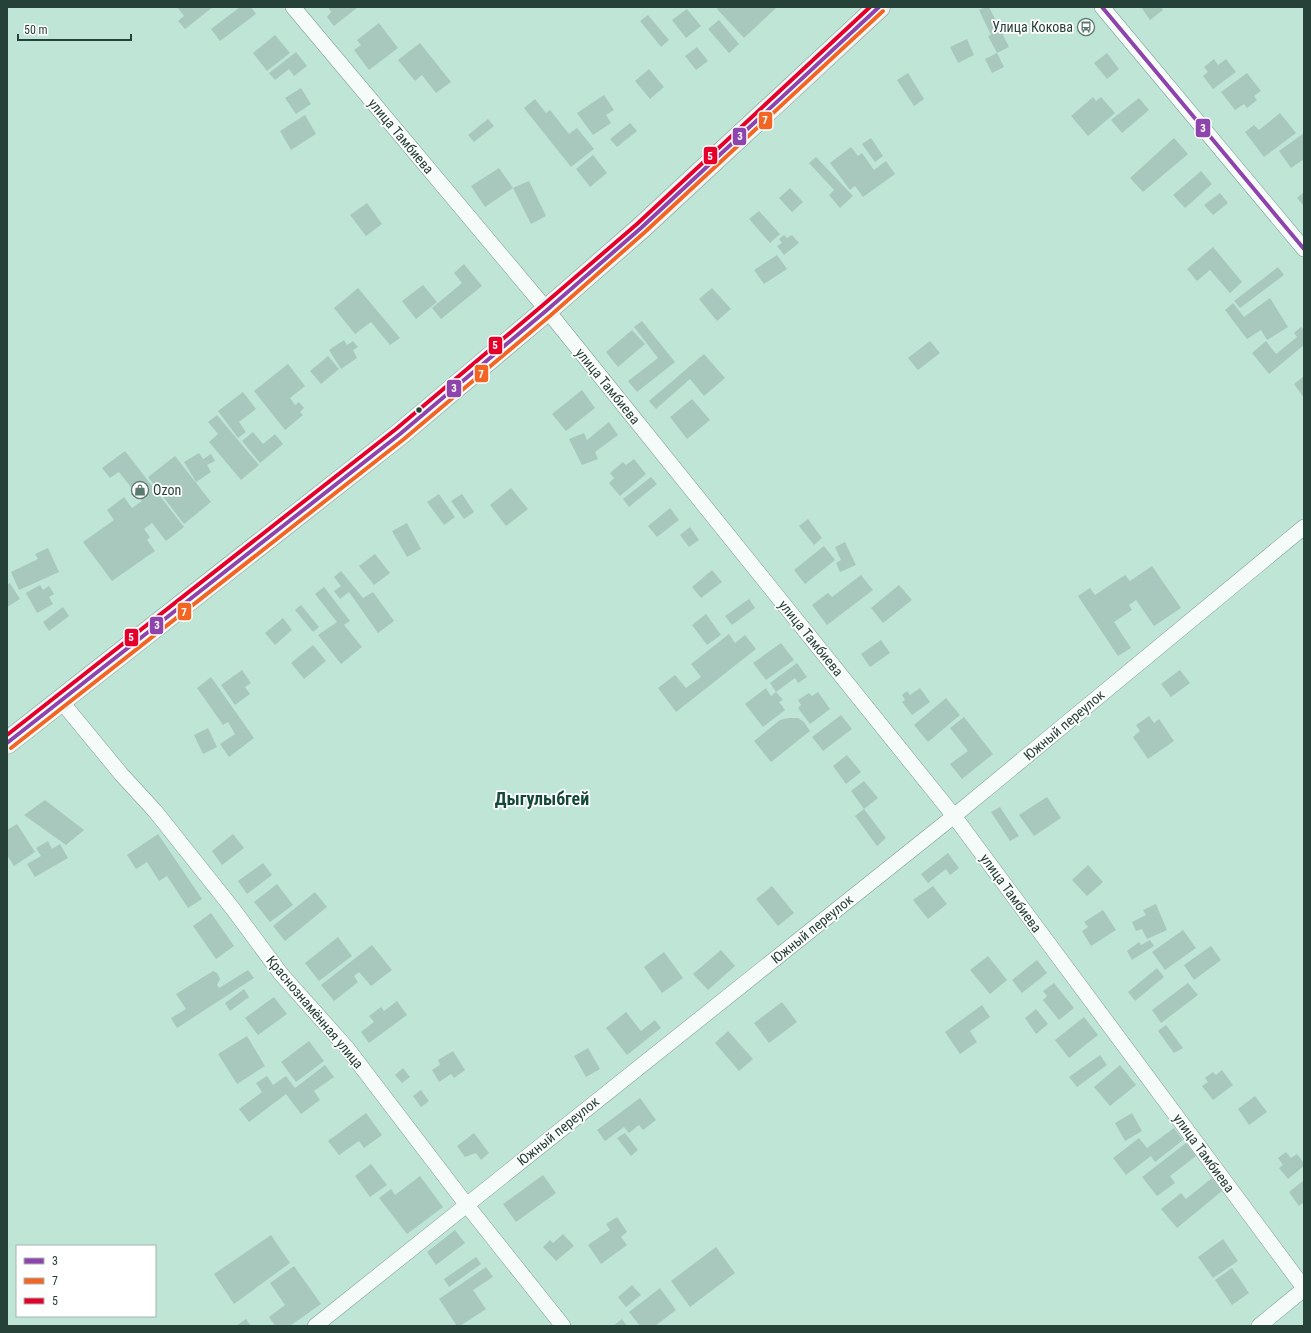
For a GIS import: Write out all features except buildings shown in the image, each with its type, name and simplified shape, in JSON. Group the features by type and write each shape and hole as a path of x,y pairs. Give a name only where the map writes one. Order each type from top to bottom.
{"main road":[{"path":"7,743 394,439 547,310 641,228 879,7"}],"street":[{"name":"улица Тамбиева","path":"294,7 547,310 954,816 1304,1289"},
{"path":"1102,7 1304,249"},
{"name":"Южный переулок","path":"315,1326 954,816 1304,527"},
{"name":"Краснознамённая улица","path":"61,701 120,774 154,811 233,909 281,974 347,1048 466,1204 563,1326"},
{"path":"1259,1326 1304,1289"}],"transit line":[{"name":"5","path":"7,735 396,429 543,305 637,224 870,7"},
{"name":"3","path":"7,743 400,434 547,310 641,228 879,7"},
{"name":"3","path":"1102,7 1304,249"},
{"name":"7","path":"11,748 404,439 551,315 645,232 883,11"}],"place":[{"name":"Улица Кокова","path":"1086,27"},
{"name":"Ozon","path":"140,490"}],"district":[{"name":"Дыгулыбгей","path":"542,799"}]}
